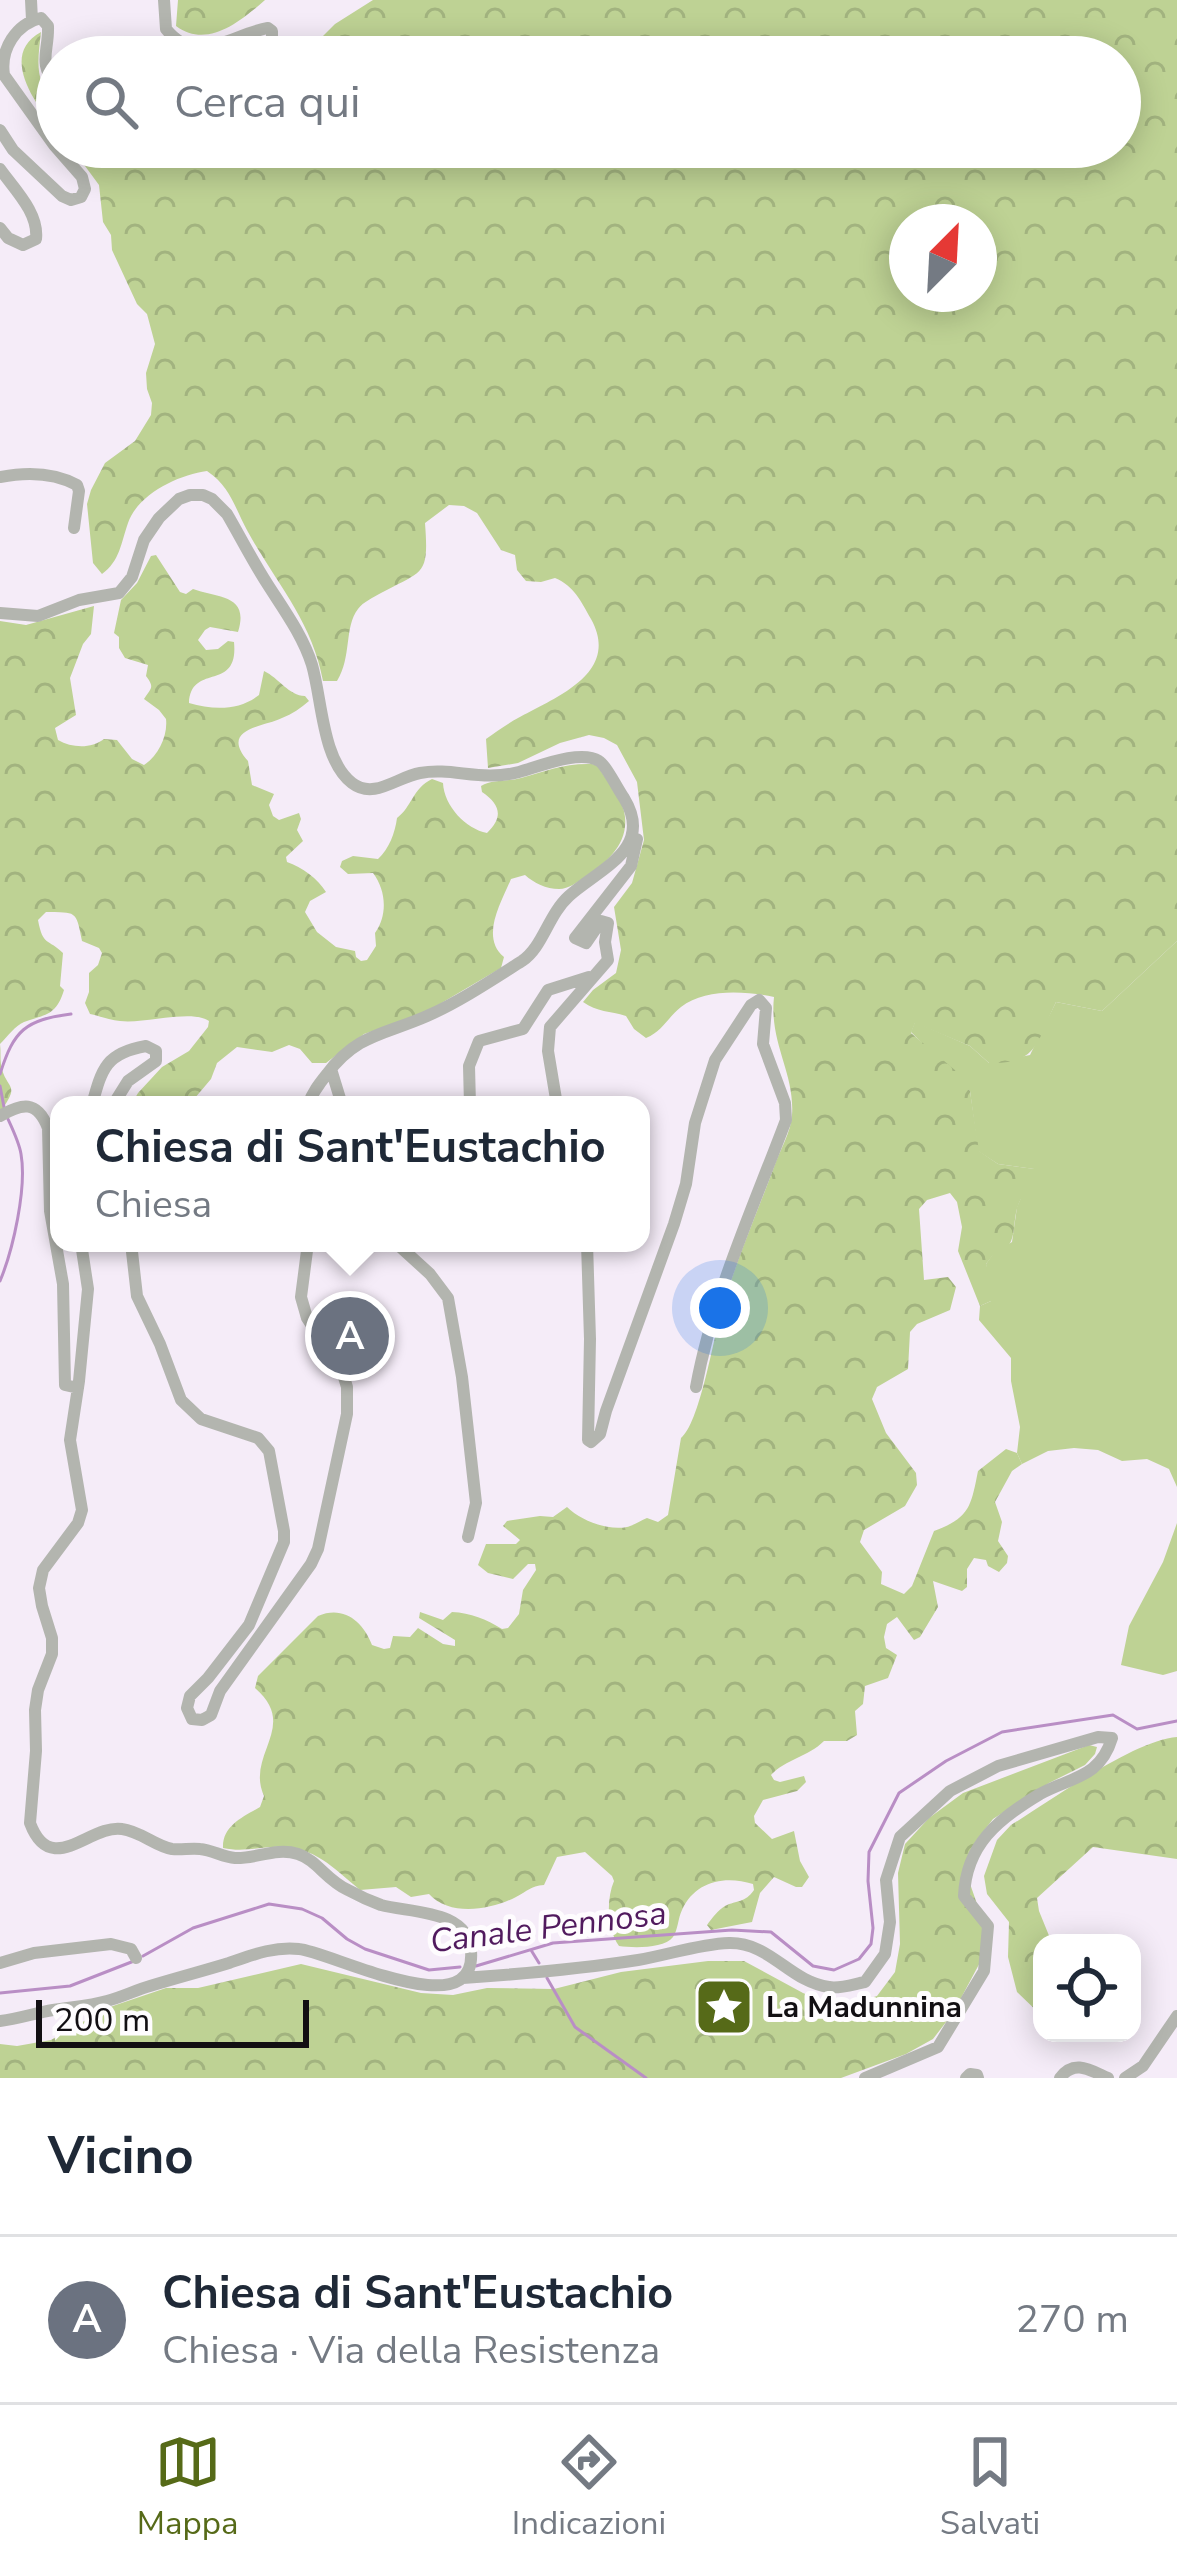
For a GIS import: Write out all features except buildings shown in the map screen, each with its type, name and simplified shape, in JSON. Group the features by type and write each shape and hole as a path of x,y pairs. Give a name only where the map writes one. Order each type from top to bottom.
{"street":[{"path":"31,0 32,20"},
{"path":"164,0 166,29 173,36"},
{"path":"36,120 0,62 3,51 32,20 41,18 48,26 46,36"},
{"path":"246,36 268,28 272,36"},
{"path":"0,130 13,150 71,200 81,197 85,189 74,168"},
{"path":"0,170 34,217 38,234 23,245 0,228"},
{"path":"0,477 28,473 58,476 77,484 74,528"},
{"path":"0,613 38,616 118,593 132,577 144,540 159,518 179,499 203,495 227,514 295,627 311,662 328,740 348,781 362,790 374,790 416,773 494,777 564,759 601,761 630,809 632,830 620,859 564,901 526,959 430,1015 351,1047 314,1096"},
{"path":"556,1096 548,1051 550,1027 608,960 604,942 608,923 601,921 586,943 575,938 631,866 639,834 632,830"},
{"path":"470,1096 469,1066 479,1041 523,1029 548,990 596,975"},
{"path":"587,1252 587,1440 591,1442 600,1434 674,1224 686,1184 695,1123 715,1060 759,1000 766,1008 766,1058 775,1070 786,1120 718,1300 696,1387"},
{"path":"94,1096 100,1075 116,1055 146,1046 156,1051 155,1061 128,1081 119,1096"},
{"path":"331,1069 339,1096"},
{"path":"0,1116 27,1106 44,1116 50,1211"},
{"path":"58,1252 64,1284 65,1385 78,1388"},
{"path":"0,2021 107,2002 280,1949 310,1951 367,1972 442,1986 464,1976 472,1956 466,1935 447,1919 360,1896 332,1883 302,1855 276,1852 235,1858 203,1849 170,1849 115,1828 104,1828 70,1848 58,1848 33,1832 35,1710 52,1654 39,1588 43,1570 82,1510 70,1440 88,1288 82,1252"},
{"path":"132,1252 137,1296 181,1400 201,1419 258,1438 269,1451 284,1531 284,1542 249,1625 190,1696 187,1708 192,1719 202,1720 211,1715 220,1690 318,1549 346,1414 347,1387 342,1371 307,1318 301,1298 307,1252"},
{"path":"406,1252 448,1298 474,1485 468,1537"},
{"path":"464,1976 509,1976 730,1943 755,1947 800,1978 830,1988 865,1982 885,1954 890,1922 886,1880 900,1837 950,1791 998,1766 1098,1737 1112,1738 1095,1768 1040,1794 986,1832 965,1870 964,1896 988,1926 984,1971 938,2047 865,2078"},
{"path":"0,1963 34,1953 111,1944 131,1949 146,1987"},
{"path":"1125,2078 1143,2066 1177,2016"},
{"path":"1060,2078 1068,2069 1079,2067 1108,2078"},
{"path":"966,2078 970,2074 978,2078"}],"green space":[{"path":"178,0 265,0 223,30 199,35 176,26"},
{"path":"373,0 1177,0 1177,941 1102,1011 1056,1002 1034,1048 1017,1060 989,1063 970,1046 915,1023 911,1033 956,1071 970,1091 979,1151 998,1164 1035,1169 1041,1180 1021,1199 1008,1247 986,1264 994,1288 991,1301 980,1306 958,1251 962,1227 957,1202 950,1193 927,1200 919,1209 924,1280 948,1277 956,1287 950,1310 917,1324 910,1332 908,1369 877,1387 872,1399 886,1433 916,1473 917,1485 905,1506 864,1530 860,1542 882,1572 881,1584 904,1594 912,1586 934,1531 962,1516 978,1471 1006,1449 1017,1453 1022,1464 1012,1471 995,1502 1002,1522 998,1541 1007,1563 999,1572 986,1560 974,1558 962,1591 933,1581 938,1607 920,1637 914,1640 897,1617 887,1624 886,1648 897,1655 888,1678 865,1686 863,1704 855,1711 857,1735 847,1741 824,1741 771,1775 780,1782 804,1776 806,1782 797,1791 763,1800 754,1816 772,1839 794,1831 809,1877 802,1887 774,1877 760,1893 752,1922 711,1930 707,1925 720,1910 754,1890 753,1884 742,1881 712,1883 688,1900 669,1941 619,1946 609,1914 614,1881 585,1852 557,1857 544,1885 495,1905 471,1909 448,1906 429,1894 411,1897 396,1887 360,1890 321,1859 287,1847 223,1848 226,1834 260,1807 264,1796 261,1767 273,1715 255,1688 258,1676 318,1616 351,1617 372,1645 384,1649 390,1648 393,1636 410,1637 418,1628 455,1646 455,1640 419,1618 420,1612 443,1620 452,1612 466,1614 502,1629 519,1614 535,1564 528,1564 513,1579 488,1573 478,1565 486,1544 520,1540 503,1526 507,1521 553,1517 567,1507 586,1520 611,1527 629,1527 647,1518 658,1522 668,1515 681,1438 694,1417 732,1278 787,1134 792,1100 775,1029 774,997 739,993 702,997 681,1007 646,1038 626,1016 583,1002 616,973 621,950 614,907 632,883 644,840 637,782 617,745 589,735 518,763 488,768 486,739 580,681 598,654 598,638 572,590 555,578 526,581 517,570 515,555 501,550 477,513 449,505 425,523 421,569 358,609 337,681 323,681 302,621 227,491 207,471 172,482 140,503 108,569 102,574 93,563 87,504 105,463 135,441 151,415 146,373 155,344 147,314 137,304 112,250 99,185 86,168 1141,168 1141,36 323,36"},
{"path":"41,32 36,36 36,101 22,65 29,41"},
{"path":"156,555 180,592 193,589 221,597 239,611 238,632 210,627 198,640 206,650 234,642 234,658 222,673 198,683 189,703 216,708 243,704 259,695 264,671 309,701 241,735 240,750 248,761 252,785 274,794 269,805 273,816 279,820 299,813 297,830 303,841 286,857 287,862 309,874 326,892 310,901 305,912 317,932 336,947 355,951 361,961 376,946 383,895 373,873 348,874 340,867 342,861 353,856 378,859 391,840 397,818 432,779 443,783 457,815 487,833 498,811 482,792 481,786 490,782 592,764 598,766 621,804 625,827 619,845 585,877 559,889 525,875 511,879 493,930 504,957 501,968 421,1015 364,1034 326,1063 312,1063 300,1049 289,1045 272,1052 237,1047 217,1063 197,1096 136,1096 162,1067 189,1051 209,1021 191,1016 120,1021 90,1014 85,1003 89,973 102,953 82,941 76,918 63,912 46,912 38,920 44,938 63,953 61,999 49,1013 21,1024 0,1044 0,621 26,625 94,606 91,634 70,678 76,715 55,728 58,740 81,746 117,740 132,759 144,765 161,745 166,719 144,699 151,688 148,665 125,658 114,633 121,600 137,583 151,556"},
{"path":"1177,941 1177,1487 1169,1469 1147,1459 1122,1461 1098,1450 1048,1451 1022,1464 1017,1453 1020,1427 1011,1358 979,1320 980,1306 991,1301 986,1264 1012,1242 1017,1207 1034,1169 998,1164 978,1151 970,1091 911,1032 915,1022 970,1046 989,1063 1030,1055 1056,1002 1102,1011"},
{"path":"0,1044 1,1065 11,1091 0,1112"},
{"path":"1177,1523 1177,1671 1163,1675 1121,1665 1129,1626 1163,1562"},
{"path":"1177,1737 1177,1859 1093,1847 1037,1898 1048,1934 1033,1934 1033,2007 1017,1992 1008,1957 1009,1922 987,1894 984,1876 997,1840 1011,1825 1092,1773"},
{"path":"1089,1745 1097,1747 1085,1765 993,1819 976,1841 967,1875 986,1930 984,1955 953,2013 933,2039 841,2078 0,2078 0,2044 51,2040 107,2008 166,1988 198,1988 301,1964 421,1993 453,1995 487,1988 554,1989 621,1972 744,1961 825,2002 854,2003 877,1996 895,1972 900,1944 898,1873 905,1844 929,1818 963,1793"}],"waterway":[{"path":"0,1074 16,1037 24,1030 42,1020 71,1014"},
{"path":"0,1086 4,1107"},
{"path":"0,1281 14,1236 22,1184 20,1149 7,1117"},
{"name":"Canale Pennosa","path":"476,1966 553,1943 732,1930 771,1932 813,1966 834,1970 859,1959 871,1944 869,1852 899,1793 1002,1732 1113,1715 1137,1729 1177,1721"},
{"name":"Canale Pennosa","path":"143,1956 193,1928 269,1904 322,1918 365,1949 429,1970 460,1967"},
{"path":"531,1950 539,1963"},
{"name":"Canale Pennosa","path":"0,1993 70,1986 134,1961"},
{"path":"547,1978 575,2027 646,2078"}],"place":[{"name":"Chiesa di Sant'Eustachio","path":"350,1336"},
{"name":"La Madunnina","path":"724,2007"}]}
